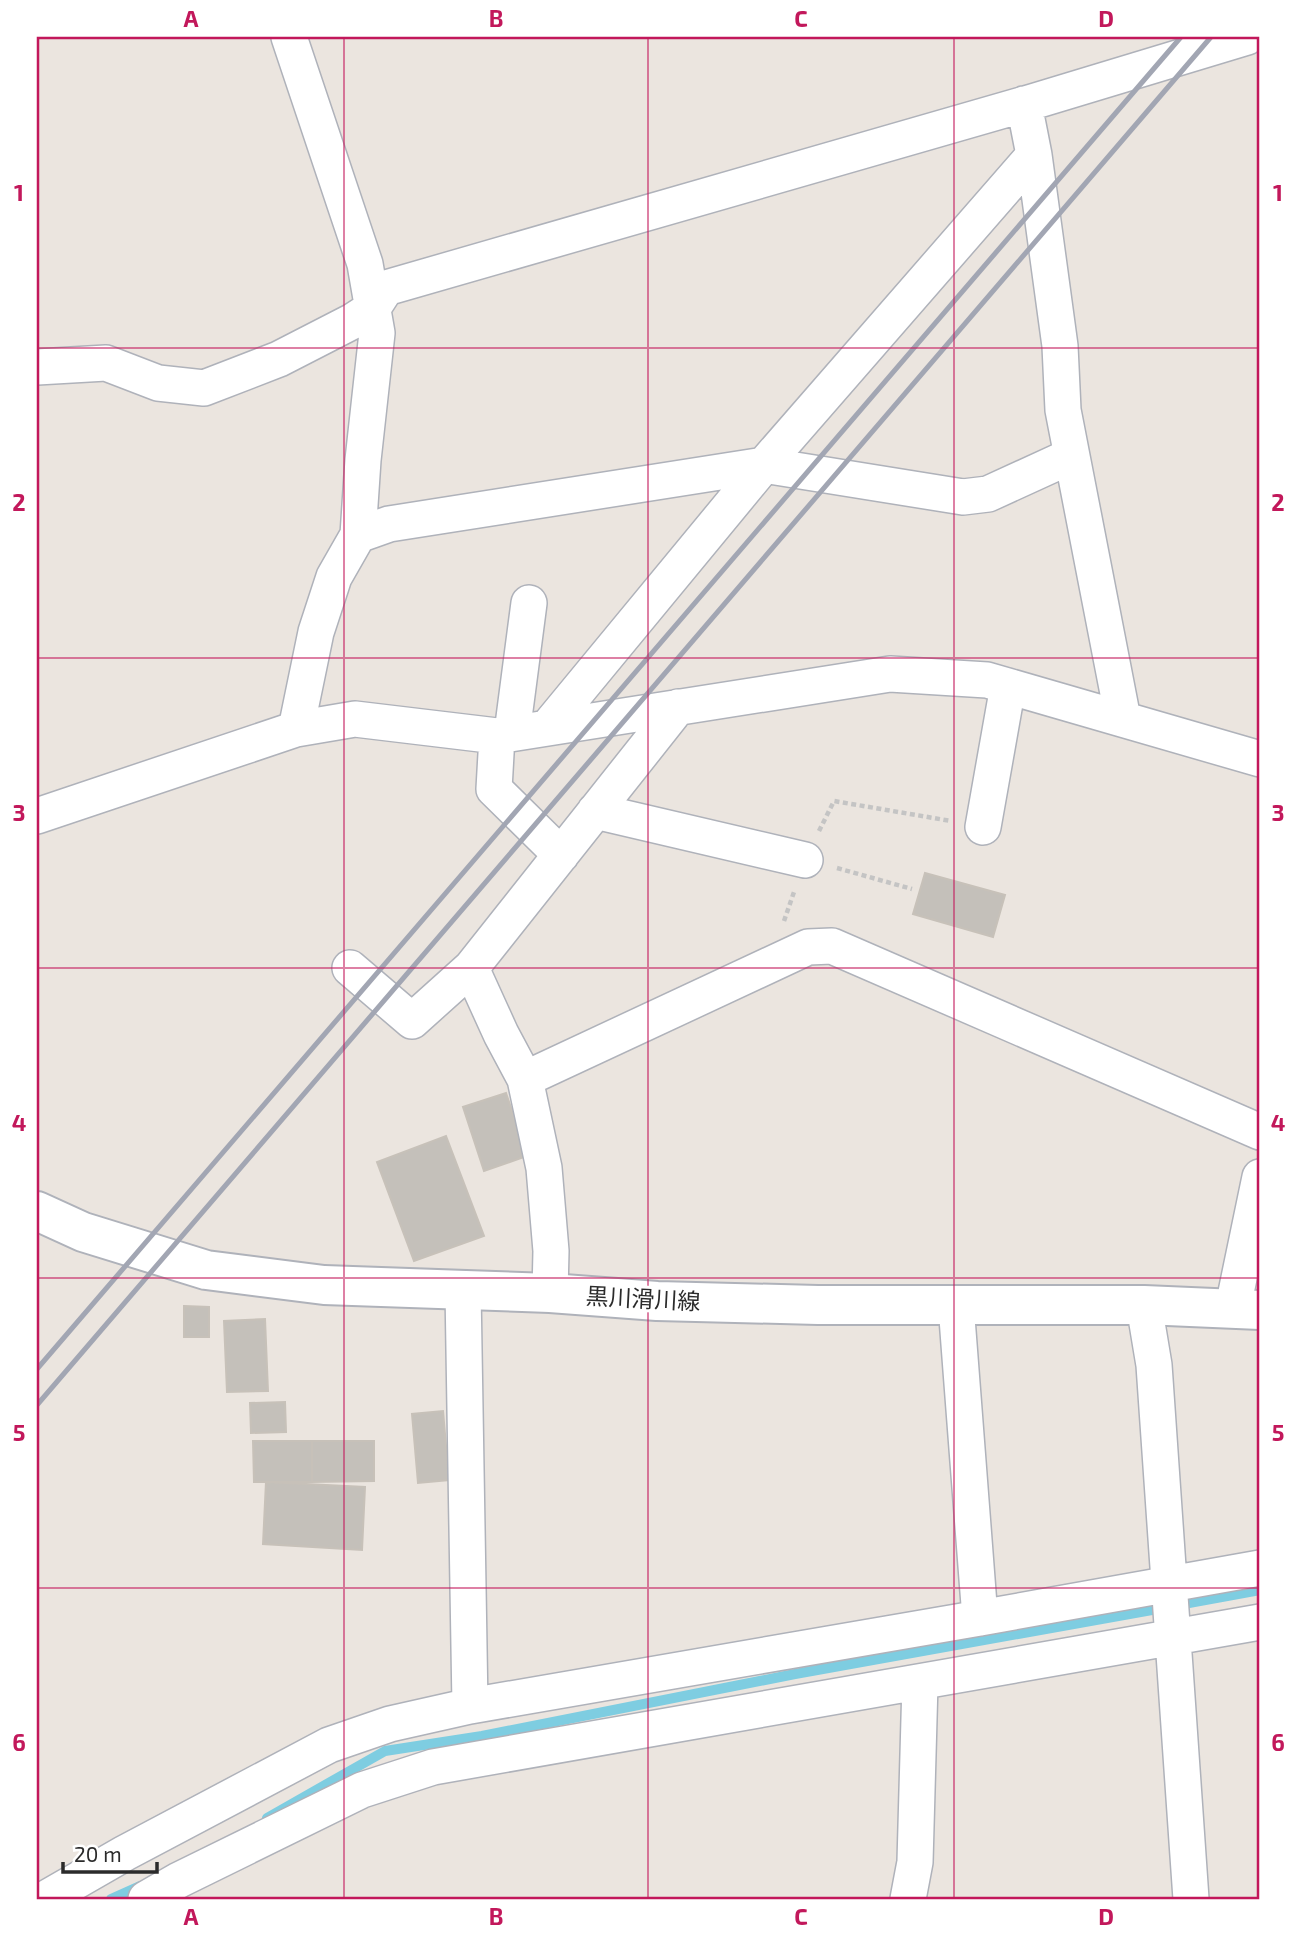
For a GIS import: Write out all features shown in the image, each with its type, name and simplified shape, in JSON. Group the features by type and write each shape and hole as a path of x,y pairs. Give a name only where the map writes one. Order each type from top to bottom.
{"main road":[{"name":"黒川滑川線","path":"37,1211 83,1232 206,1270 324,1285 550,1293 657,1301 1247,1308"}],"street":[{"path":"289,37 365,264 377,333 358,535 334,577 316,632 296,729"},
{"path":"37,367 106,363 158,383 204,388 279,359 353,321 373,308 386,288 1247,37"},
{"path":"1024,104 1034,155 1060,346 1063,410 1123,719"},
{"path":"547,728 764,465 1034,155"},
{"path":"358,535 389,524 764,465 963,497 988,494 1071,456"},
{"path":"528,603 495,789 561,855"},
{"path":"37,816 296,729 355,719 504,735 890,674 987,680 1260,759"},
{"path":"983,827 1008,686"},
{"path":"350,968 412,1021 471,968 678,707"},
{"path":"595,811 805,860"},
{"path":"525,1079 808,947 832,946 1260,1132"},
{"path":"471,968 525,1079 544,1168 551,1251 550,1293"},
{"path":"1247,1308 1260,1177"},
{"path":"463,1290 470,1706"},
{"path":"956,1305 980,1618"},
{"path":"1144,1305 1154,1364 1191,1899"},
{"path":"45,1899 124,1853 329,1745 390,1724 470,1706 1260,1568"},
{"path":"146,1899 181,1890 362,1790 433,1767 1260,1622"},
{"path":"908,1899 915,1862 920,1683"}],"path":[{"path":"792,954 781,927 805,860 834,801 983,827"},
{"path":"805,860 912,889"}],"building":[{"path":"925,873 1005,895 993,937 913,914"},
{"path":"506,1093 527,1156 484,1171 463,1107"},
{"path":"446,1136 484,1236 414,1261 377,1162"},
{"path":"184,1306 209,1307 209,1337 184,1337"},
{"path":"265,1319 268,1391 227,1392 224,1321"},
{"path":"285,1402 286,1432 251,1433 250,1403"},
{"path":"443,1411 449,1480 418,1483 412,1414"},
{"path":"253,1441 312,1441 312,1482 254,1482"},
{"path":"312,1441 374,1441 374,1481 312,1482"},
{"path":"266,1482 365,1487 362,1550 263,1544"}],"waterway":[{"path":"1178,1605 1260,1590"},
{"path":"267,1818 385,1751 482,1736 795,1674 1163,1608"},
{"path":"111,1899 140,1886"}],"railway":[{"path":"37,1369 1181,37"},
{"path":"37,1405 1211,37"}]}
